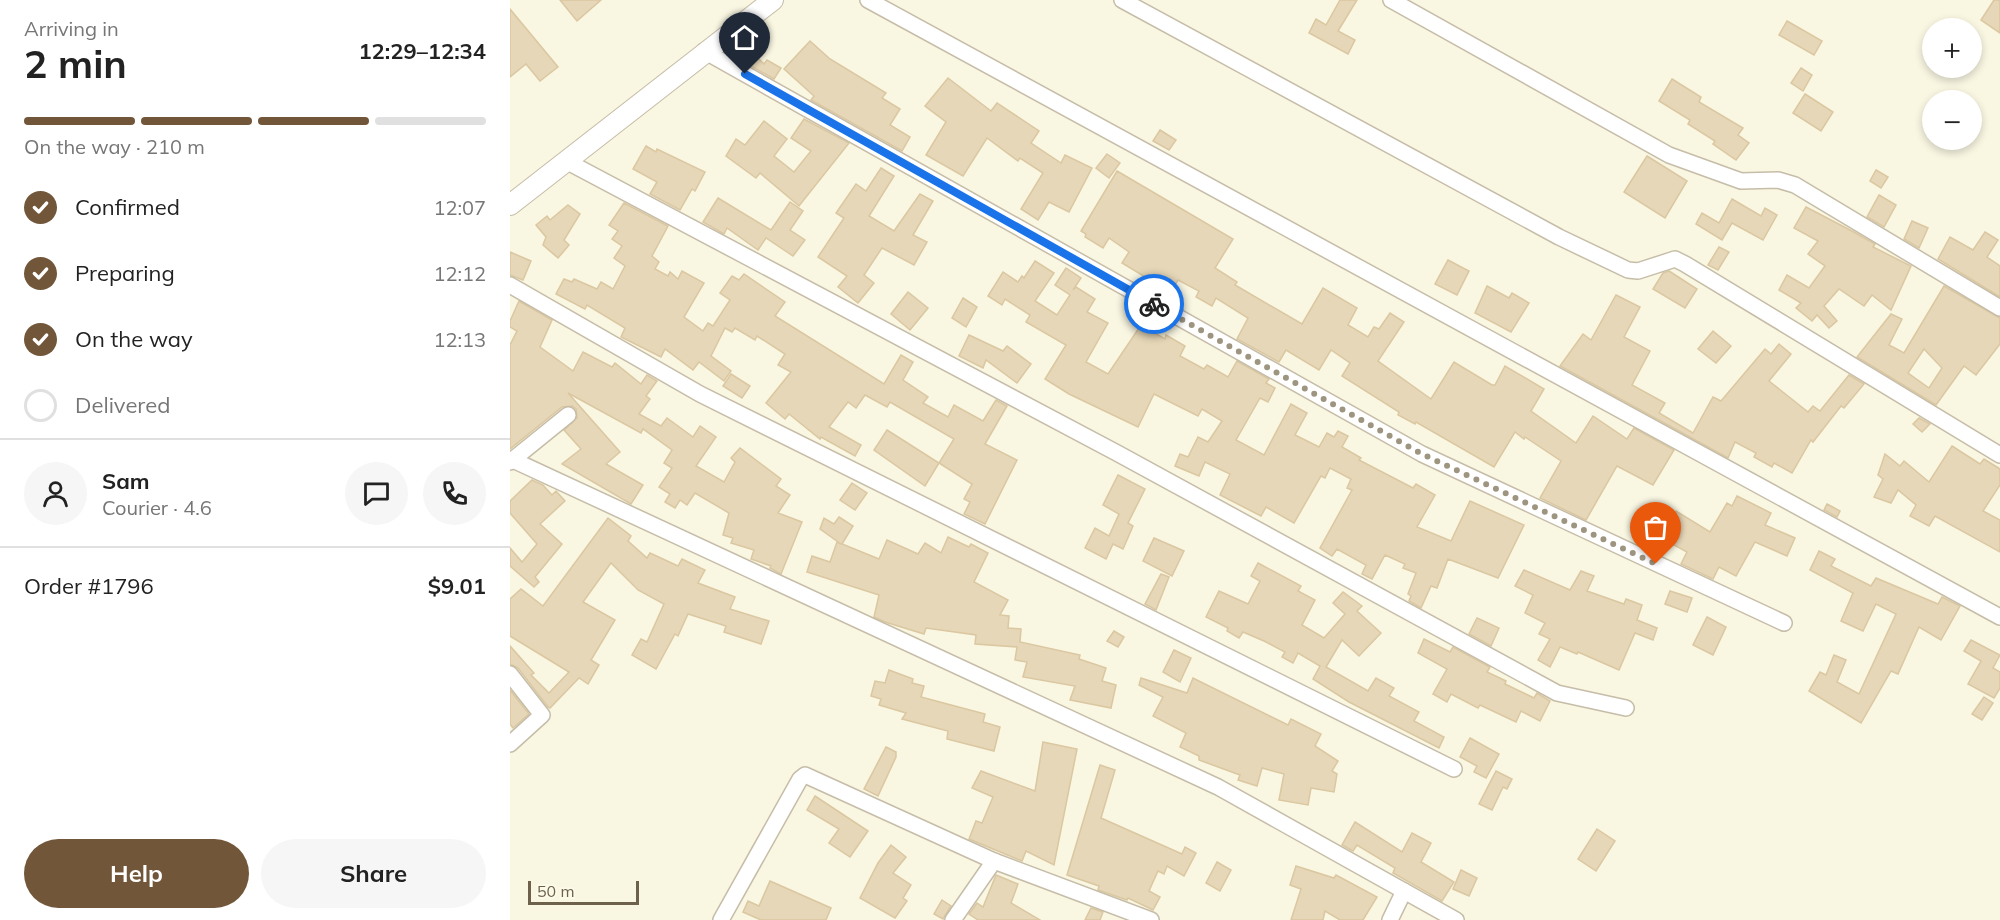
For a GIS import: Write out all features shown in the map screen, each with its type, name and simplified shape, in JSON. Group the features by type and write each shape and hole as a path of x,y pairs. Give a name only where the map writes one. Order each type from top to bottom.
{"street":[{"path":"510,205 704,51 773,0"},
{"path":"868,0 2000,617"},
{"path":"1122,0 1549,232 1628,270 1638,271 1674,260 1685,264 2000,455"},
{"path":"1391,0 1669,155 1741,181 1778,180 1795,185 2000,308"},
{"path":"704,51 1422,454 1784,623"},
{"path":"566,161 1117,453 1557,693 1626,708"},
{"path":"510,285 700,394 1454,769"},
{"path":"568,415 511,461 1218,787 1456,920"},
{"path":"510,674 542,715 510,744"},
{"path":"721,920 800,779 805,775 994,861 1124,916 1151,920"},
{"path":"953,920 994,861"},
{"path":"1390,920 1404,891"}],"building":[{"path":"560,0 601,0 577,21"},
{"path":"1340,0 1357,0 1338,31 1355,40 1348,54 1309,33 1316,19 1326,25"},
{"path":"1994,0 2000,0 2000,33 1982,18"},
{"path":"510,9 558,67 540,81 526,64 510,77"},
{"path":"1787,21 1822,41 1814,55 1779,35"},
{"path":"810,41 830,59 886,93 882,98 900,109 890,125 910,137 902,151 811,100 814,96 784,69"},
{"path":"746,46 764,64 767,60 781,68 774,79 735,57"},
{"path":"1801,68 1812,75 1803,91 1791,83"},
{"path":"948,78 991,111 997,103 1039,131 1031,143 1061,163 1065,155 1092,168 1069,212 1049,202 1038,220 1021,209 1043,173 1020,158 1018,161 987,138 963,176 926,155 946,122 925,106"},
{"path":"1672,79 1701,97 1699,102 1743,128 1738,135 1749,143 1736,160 1713,144 1715,141 1688,124 1690,120 1659,101"},
{"path":"1805,94 1833,112 1821,131 1793,113"},
{"path":"804,119 849,143 799,206 760,173 756,178 726,156 736,139 745,145 764,121 787,139 774,156 794,172 811,151 791,138"},
{"path":"1160,130 1176,140 1169,150 1153,141"},
{"path":"646,146 705,172 695,191 692,189 680,210 650,194 657,182 633,169"},
{"path":"1107,154 1120,163 1109,178 1096,168"},
{"path":"1647,156 1687,181 1665,218 1624,192"},
{"path":"881,168 894,176 869,216 894,231 920,194 933,201 913,235 927,242 914,265 882,248 864,275 874,283 858,303 838,287 847,276 818,257 844,218 836,213 856,184 866,191"},
{"path":"1876,170 1888,177 1881,188 1870,181"},
{"path":"1117,171 1233,239 1215,268 1237,282 1235,285 1302,324 1323,288 1357,308 1348,325 1368,337 1374,327 1379,329 1390,313 1404,322 1378,361 1431,399 1454,362 1492,385 1495,385 1505,366 1544,389 1531,411 1576,443 1593,416 1627,439 1634,428 1674,450 1653,485 1617,466 1586,520 1540,498 1561,461 1525,437 1524,439 1515,432 1494,467 1416,422 1415,424 1398,415 1399,412 1342,376 1350,363 1331,350 1319,370 1286,350 1279,362 1237,339 1248,318 1216,298 1212,306 1196,297 1199,291 1178,280 1174,287 1163,281 1160,286 1122,263 1129,252 1109,238 1103,248 1085,237 1086,234 1081,231"},
{"path":"1879,195 1896,205 1884,227 1867,217"},
{"path":"718,198 771,230 790,202 803,211 790,230 805,240 793,256 766,238 758,250 727,228 724,234 703,222"},
{"path":"1732,199 1761,216 1765,208 1777,215 1763,240 1732,223 1722,240 1696,224 1702,213 1719,223"},
{"path":"624,203 668,226 652,256 659,262 655,269 668,276 670,272 678,279 682,271 704,283 684,317 703,331 708,323 713,326 730,300 720,293 732,276 739,280 744,274 785,302 775,316 884,384 901,355 913,362 903,380 928,397 923,403 948,417 954,405 983,421 996,400 1007,406 985,444 1017,460 985,524 964,514 970,502 964,499 972,484 939,463 954,439 890,402 887,407 865,395 856,408 848,402 829,427 861,445 855,456 821,437 820,439 789,414 785,419 766,403 791,372 778,365 785,354 757,336 755,340 735,328 732,332 725,328 711,356 731,371 724,381 699,362 693,370 665,349 661,357 621,337 625,328 587,305 585,309 556,294 564,279 572,282 574,279 597,289 601,282 613,289 625,266 614,258 622,246 612,239 618,231 609,225"},
{"path":"568,205 580,214 564,240 569,245 558,258 543,245 546,237 536,225 547,216 550,220"},
{"path":"1806,207 1875,244 1873,247 1911,266 1891,310 1872,295 1864,306 1839,289 1824,306 1837,321 1829,328 1817,315 1812,321 1796,308 1801,303 1779,290 1787,275 1809,288 1825,266 1808,254 1818,241 1794,228"},
{"path":"1912,221 1928,228 1919,248 1904,239"},
{"path":"1985,232 1998,240 1987,257 2000,266 2000,297 1938,259 1950,237 1973,250"},
{"path":"1719,247 1729,252 1718,270 1708,265"},
{"path":"510,252 531,261 523,280 510,275"},
{"path":"1448,260 1469,271 1457,295 1435,284"},
{"path":"1035,261 1054,273 1035,301 1057,315 1070,295 1055,285 1066,268 1081,278 1073,290 1076,287 1095,299 1087,312 1108,323 1086,362 1108,374 1141,325 1165,339 1166,335 1185,346 1180,356 1204,369 1207,365 1228,377 1237,361 1269,379 1266,383 1275,388 1268,402 1260,398 1236,440 1264,455 1291,404 1307,413 1295,435 1319,447 1327,433 1334,437 1338,431 1348,436 1342,447 1361,458 1359,460 1413,488 1416,484 1435,495 1417,527 1451,541 1470,501 1524,525 1498,578 1448,559 1437,588 1431,586 1421,608 1409,601 1411,596 1408,594 1416,573 1403,568 1405,564 1385,555 1372,579 1362,574 1366,565 1337,549 1332,556 1320,548 1352,490 1347,488 1351,479 1330,468 1325,478 1321,476 1294,523 1266,507 1261,516 1220,495 1230,474 1205,462 1199,476 1175,466 1180,454 1188,457 1198,437 1208,442 1222,421 1202,409 1198,416 1154,394 1138,427 1069,394 1045,379 1066,345 1026,322 1030,315 1005,299 1002,305 988,296 1003,272 1018,282 1022,276 1024,278"},
{"path":"1669,271 1697,289 1685,308 1653,289 1663,273"},
{"path":"1487,286 1509,298 1512,293 1529,303 1511,332 1475,313"},
{"path":"1944,286 2000,318 2000,344 1976,375 1964,366 1936,405 1857,357 1891,314 1902,319 1889,345 1904,353","holes":["1924,349 1942,368 1929,388 1908,373"]},
{"path":"908,292 928,308 910,330 891,314"},
{"path":"1616,295 1640,307 1624,337 1650,351 1632,385 1665,403 1659,413 1693,433 1713,397 1721,401 1765,349 1771,354 1779,344 1791,354 1769,381 1808,412 1813,406 1820,411 1849,375 1864,384 1844,408 1841,406 1813,442 1811,440 1792,473 1774,463 1772,467 1754,457 1756,453 1735,442 1728,458 1560,366 1583,334 1591,340"},
{"path":"963,298 977,307 966,327 952,318"},
{"path":"519,301 552,320 540,347 573,371 583,352 612,367 615,363 641,384 647,375 657,381 646,396 650,399 639,414 661,426 667,418 693,437 700,426 716,437 696,466 724,482 735,462 731,458 740,448 781,479 776,486 790,495 778,513 802,522 781,574 770,568 771,566 751,559 754,550 731,543 733,538 723,535 729,513 695,493 687,505 680,500 675,508 665,502 670,494 659,487 672,468 664,463 672,450 643,429 641,433 568,393 620,452 606,464 643,485 631,504 562,464 581,449 564,430 577,418 576,409 572,406 562,407 510,449 510,345 517,331 510,327 510,321"},
{"path":"1713,331 1731,346 1716,363 1698,349"},
{"path":"969,335 1003,351 1007,346 1031,364 1017,383 986,360 983,368 959,356"},
{"path":"731,374 750,386 742,398 723,386"},
{"path":"1919,418 1930,424 1922,432 1913,424"},
{"path":"887,430 939,463 925,486 874,450"},
{"path":"1952,446 1980,464 1984,459 2000,469 2000,485 1983,511 2000,520 2000,552 1935,516 1929,526 1910,516 1916,505 1898,490 1891,503 1874,497 1883,479 1878,475 1885,454 1900,466 1904,461 1929,482"},
{"path":"1118,475 1145,489 1128,523 1133,526 1123,549 1113,544 1106,559 1085,548 1095,528 1109,536 1119,514 1103,505"},
{"path":"532,480 543,485 552,495 556,491 565,501 540,524 562,544 535,577 539,582 534,587 510,566 510,548 522,562 537,544 510,513 510,501"},
{"path":"852,483 867,493 855,510 840,500"},
{"path":"1737,496 1771,513 1765,525 1795,538 1787,556 1755,542 1736,576 1719,567 1713,579 1681,564 1687,552 1654,534 1665,513 1672,517 1676,511 1710,532 1727,503 1732,506"},
{"path":"1827,504 1840,511 1837,517 1824,510"},
{"path":"839,517 853,526 842,544 879,559 887,540 918,554 925,543 941,553 948,537 969,547 971,544 988,553 974,582 1008,600 1000,615 1009,616 1008,628 1021,629 1020,642 1080,655 1079,659 1106,668 1102,681 1116,685 1111,708 1070,700 1075,686 1023,677 1027,662 1015,660 1017,647 975,644 976,635 926,628 924,634 885,622 874,617 879,595 807,572 812,556 830,562 837,542 841,544 820,529 824,518 834,524"},
{"path":"608,518 631,536 628,541 647,558 650,553 678,566 682,559 705,570 698,583 735,597 730,609 769,621 761,644 724,632 726,626 688,614 678,636 675,634 656,669 632,655 641,639 647,642 664,604 638,590 611,563 583,602 615,620 591,660 599,665 588,684 579,678 550,708 518,668 510,664 510,646 534,673 531,675 549,693 569,672 510,636 510,599 521,589 543,606"},
{"path":"1154,538 1184,551 1172,576 1143,561"},
{"path":"1819,551 1835,559 1831,566 1871,586 1876,578 1938,604 1942,597 1960,606 1941,640 1919,627 1898,674 1891,671 1861,723 1809,691 1820,672 1826,675 1834,655 1846,660 1837,682 1859,694 1896,614 1876,604 1863,631 1841,621 1853,593 1810,570"},
{"path":"1258,563 1301,586 1298,591 1315,600 1302,625 1324,638 1345,614 1333,603 1343,592 1362,606 1357,611 1381,633 1359,656 1342,640 1326,667 1368,691 1376,678 1394,688 1389,696 1419,712 1414,721 1444,737 1439,748 1349,702 1313,679 1320,666 1298,653 1293,663 1282,657 1285,652 1243,632 1239,638 1227,631 1228,628 1206,617 1219,591 1248,604 1260,581 1251,576"},
{"path":"1524,570 1570,590 1581,571 1594,576 1587,591 1624,604 1626,599 1642,605 1637,620 1657,628 1653,640 1635,633 1619,670 1578,652 1577,654 1560,647 1550,667 1538,660 1550,639 1539,634 1545,623 1525,613 1533,595 1515,586"},
{"path":"1161,574 1169,577 1156,610 1145,604"},
{"path":"1670,591 1692,598 1687,612 1665,604"},
{"path":"1707,617 1726,627 1713,655 1693,645"},
{"path":"1477,618 1499,628 1491,646 1469,634"},
{"path":"1114,631 1124,637 1118,647 1107,641"},
{"path":"1424,639 1450,652 1453,647 1490,667 1487,672 1506,681 1505,684 1534,698 1537,693 1550,701 1540,721 1521,711 1516,722 1480,705 1478,708 1451,694 1447,702 1433,694 1447,669 1418,653"},
{"path":"1971,640 2000,655 1993,668 2000,672 2000,688 1994,698 1968,684 1981,661 1964,651"},
{"path":"1174,650 1191,658 1180,682 1163,672"},
{"path":"889,670 913,679 912,683 924,686 921,697 985,714 983,722 1000,727 994,751 947,739 948,731 902,719 906,713 879,705 881,699 871,696 875,681 885,683"},
{"path":"1141,678 1187,693 1193,678 1288,725 1291,719 1321,734 1315,746 1338,761 1332,771 1337,774 1334,792 1311,788 1308,805 1279,800 1284,774 1262,768 1257,786 1238,780 1240,775 1199,760 1199,756 1180,747 1186,733 1153,716 1163,697 1139,685"},
{"path":"510,690 529,714 513,728 510,724"},
{"path":"1984,697 1993,703 1982,720 1972,714"},
{"path":"1470,738 1499,754 1486,778 1474,772 1477,766 1460,757"},
{"path":"1043,742 1077,749 1054,865 1026,851 1022,861 969,839 976,821 982,823 993,797 972,788 981,771 1035,791"},
{"path":"886,747 896,752 896,757 878,796 864,789"},
{"path":"1100,765 1115,770 1101,818 1182,854 1185,847 1196,853 1184,876 1167,866 1164,874 1158,871 1149,891 1160,897 1153,910 1128,898 1127,900 1098,890 1099,886 1067,875"},
{"path":"1496,771 1512,779 1507,789 1503,787 1492,810 1479,804"},
{"path":"815,796 868,831 850,857 829,843 839,829 807,810"},
{"path":"1355,822 1402,852 1412,833 1431,843 1421,862 1454,882 1442,901 1393,873 1395,868 1357,845 1353,851 1342,845"},
{"path":"1597,829 1615,841 1596,871 1578,859"},
{"path":"891,845 906,857 893,873 911,885 903,898 907,901 895,918 860,898 878,863"},
{"path":"1217,862 1231,870 1220,891 1206,883"},
{"path":"1296,866 1334,878 1336,875 1377,897 1363,920 1340,920 1325,911 1323,920 1291,920 1301,889 1290,885"},
{"path":"1461,870 1477,878 1469,896 1453,889"},
{"path":"996,875 1018,884 1011,903 1040,920 978,920 969,914 977,903 983,907"},
{"path":"770,881 831,908 826,920 761,920 743,912 748,901 759,906"},
{"path":"942,900 951,906 943,919 934,914"},
{"path":"1091,908 1103,912 1100,920 1085,920"}],"way so far":[{"path":"1154,304 1422,454 1656,564"}],"route":[{"path":"745,74 1154,304"}]}
